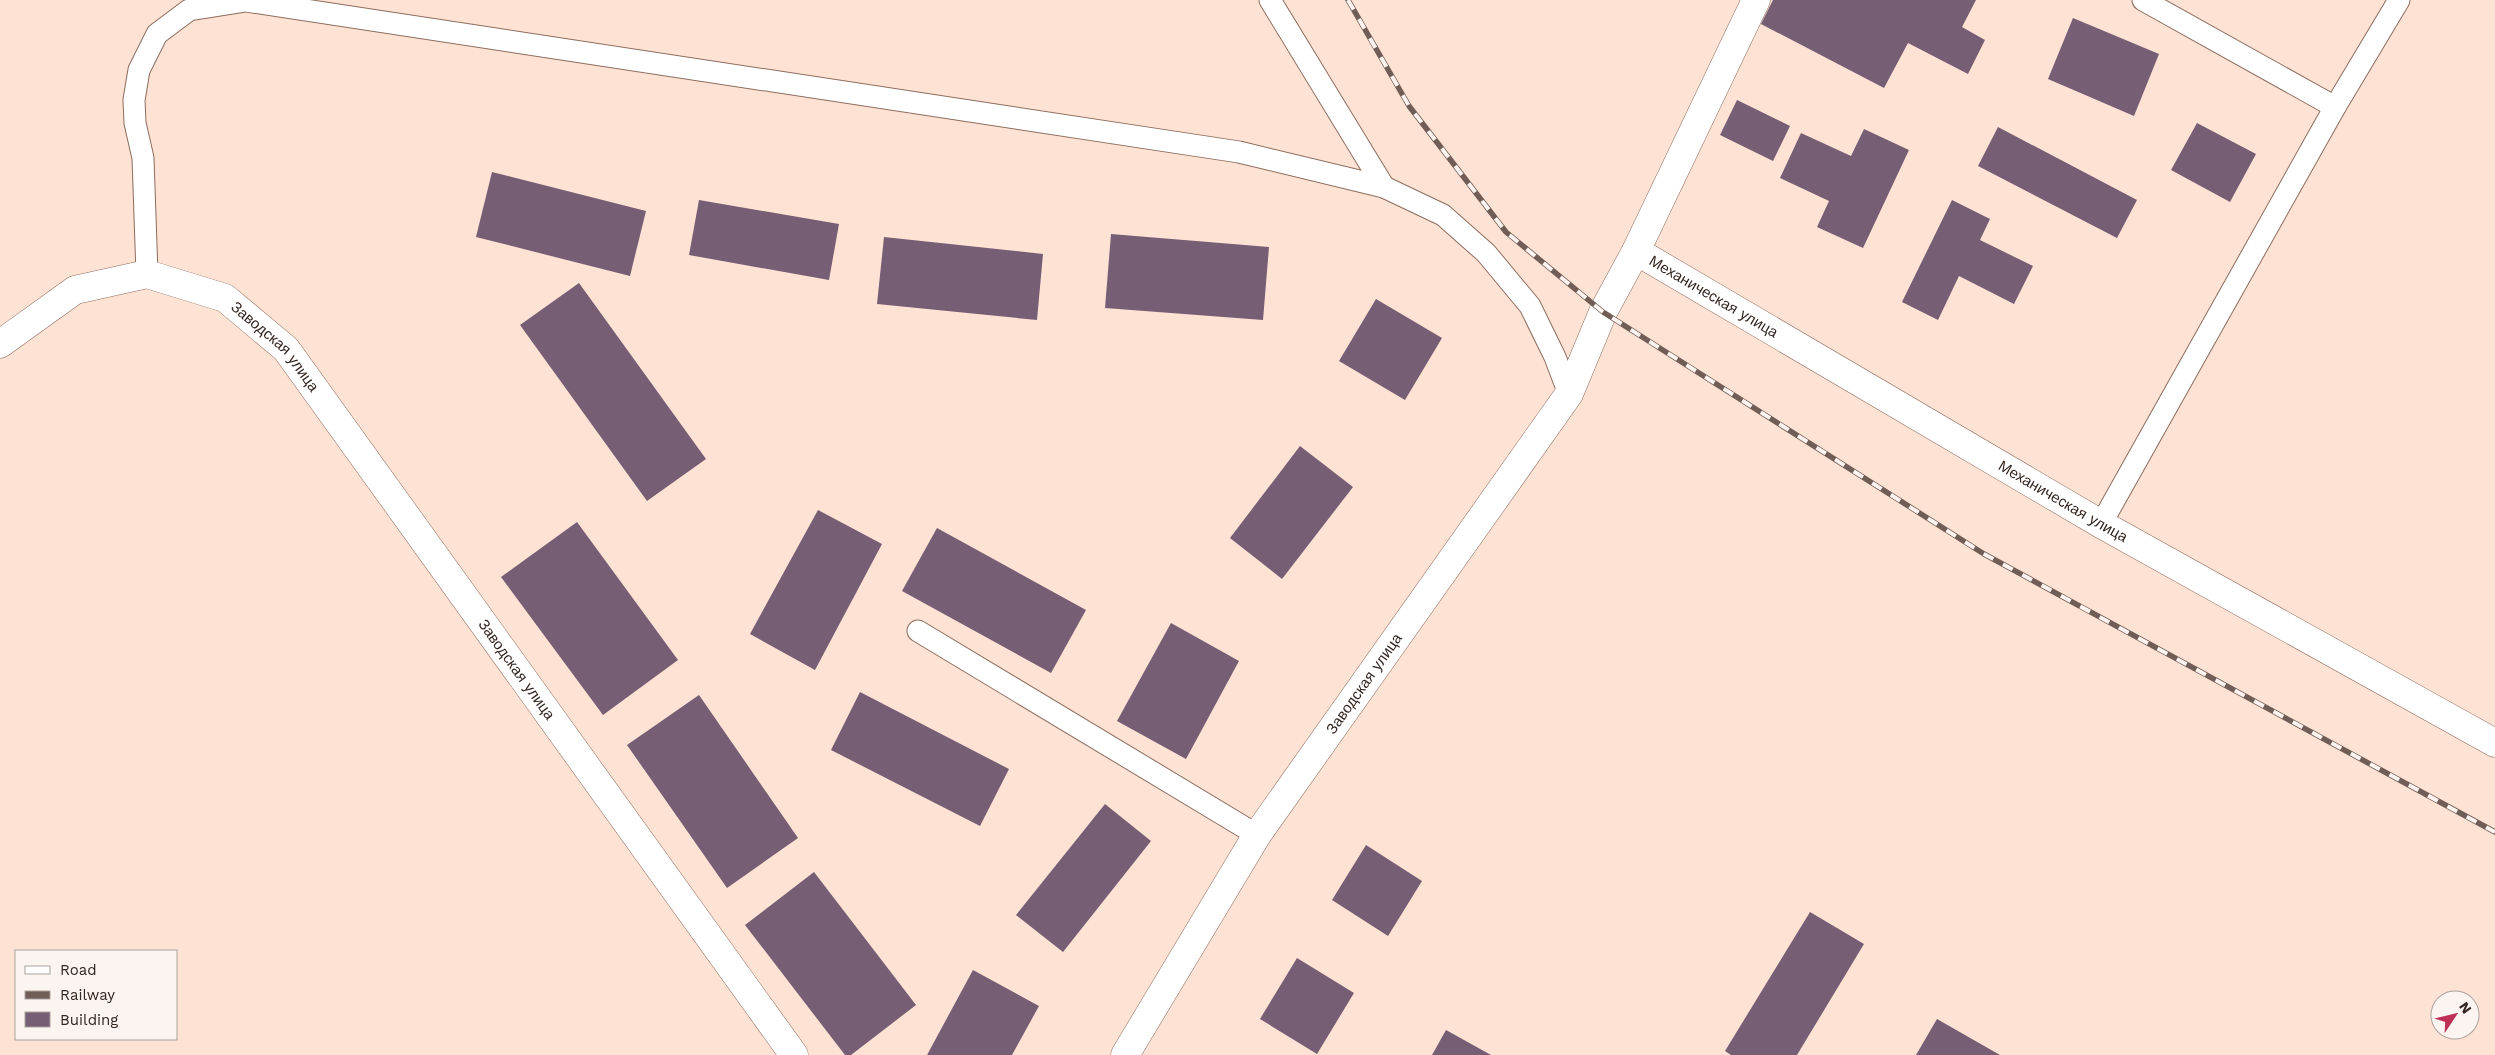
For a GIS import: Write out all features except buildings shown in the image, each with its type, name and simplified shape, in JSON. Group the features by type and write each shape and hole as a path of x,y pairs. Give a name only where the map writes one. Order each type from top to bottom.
{"street":[{"name":"Механическая улица","path":"1603,312 1636,251 1756,0"},
{"name":"Механическая улица","path":"1636,251 2101,524 2495,743"},
{"name":"Заводская улица","path":"147,274 225,298 286,349 794,1055"},
{"path":"0,344 75,290 147,274"},
{"name":"Заводская улица","path":"1125,1055 1257,835 1569,394 1603,312"}],"lane":[{"path":"1270,0 1384,187"},
{"path":"2143,0 2335,107"},
{"path":"2101,524 2335,107 2399,0"},
{"path":"147,274 143,158 135,123 134,100 138,70 156,34 190,10 246,1 1239,152 1384,187 1443,216 1486,253 1530,306 1555,357 1569,394"},
{"path":"918,631 1257,835"}],"railway":[{"path":"1348,0 1409,106 1506,232 1603,312 1984,554 2495,832"}]}
